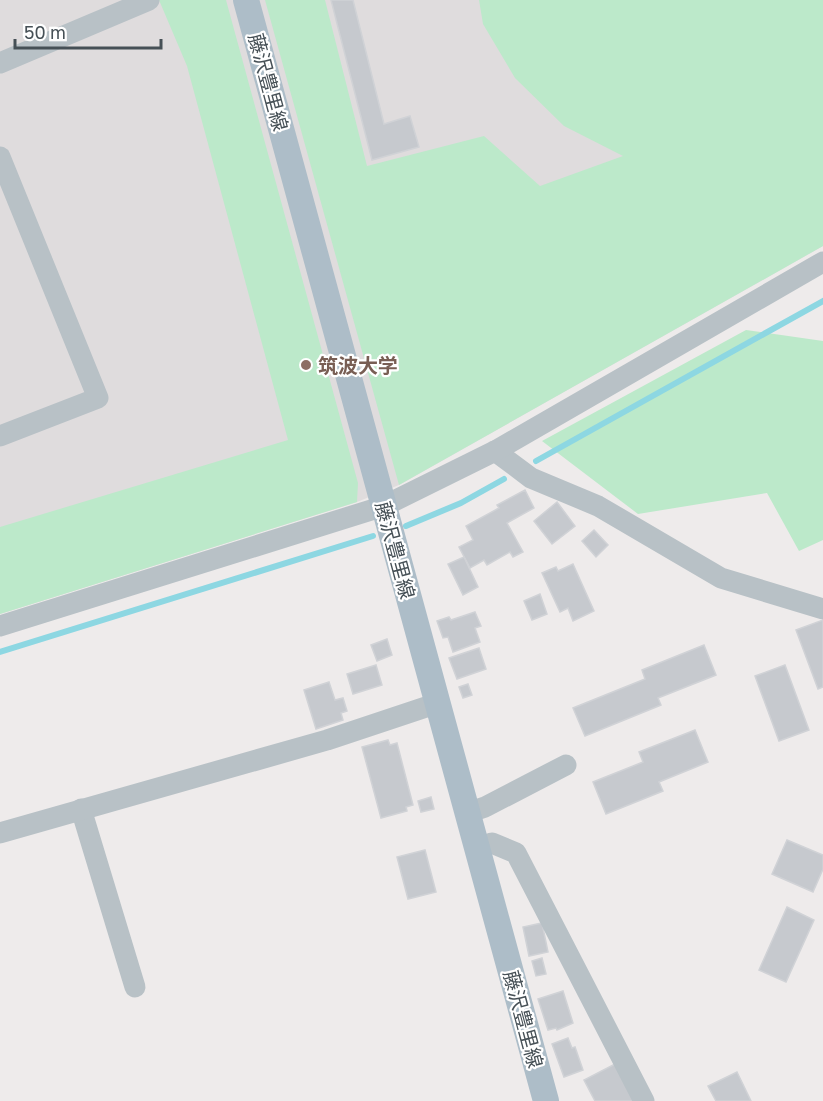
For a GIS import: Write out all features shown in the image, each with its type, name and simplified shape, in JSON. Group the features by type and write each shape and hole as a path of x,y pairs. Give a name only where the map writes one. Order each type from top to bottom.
{"main road":[{"name":"藤沢豊里線","path":"246,0 546,1101"}],"street":[{"path":"0,63 149,0"},
{"path":"0,157 98,398 0,436"},
{"path":"0,626 384,507 495,451 823,262"},
{"path":"495,451 531,478 598,506 721,578 823,609"},
{"path":"0,833 327,740 438,703"},
{"path":"468,813 566,765"},
{"path":"81,809 135,987"},
{"path":"477,848 492,843 516,853 644,1101"}],"shaded area":[{"name":"筑波大学","path":"0,0 823,0 823,246 399,485 357,502 0,614"}],"green space":[{"path":"159,0 226,0 358,483 357,502 0,614 0,527 288,440 187,66"},
{"path":"265,0 325,0 367,166 484,136 540,186 623,156 564,126 515,78 483,24 479,0 823,0 823,246 399,485"},
{"path":"746,330 823,341 823,540 799,551 767,493 638,514 542,441"}],"building":[{"path":"331,0 353,0 384,124 410,116 419,147 372,160"},
{"path":"525,490 534,508 507,523 523,552 513,557 510,552 487,565 484,560 470,568 459,547 473,540 466,526 499,508 497,505"},
{"path":"557,502 575,526 552,544 534,521"},
{"path":"594,530 608,545 596,557 582,541"},
{"path":"464,557 478,587 463,595 448,564"},
{"path":"573,564 594,611 573,621 568,608 560,612 542,573 556,567 558,571"},
{"path":"540,594 547,614 532,620 524,601"},
{"path":"475,612 481,626 475,628 480,642 453,652 448,637 443,638 437,621 449,617 451,620"},
{"path":"823,620 823,687 818,689 796,630"},
{"path":"387,639 392,655 377,661 371,645"},
{"path":"704,645 716,675 658,698 661,705 585,736 573,708 645,679 642,670"},
{"path":"479,648 486,669 457,679 449,658"},
{"path":"376,665 382,685 353,694 347,674"},
{"path":"785,665 809,730 779,741 755,676"},
{"path":"329,682 335,700 343,698 347,711 341,713 343,720 316,729 304,690"},
{"path":"468,684 472,695 463,698 459,687"},
{"path":"695,730 708,762 659,782 663,791 606,814 593,782 643,762 639,752"},
{"path":"388,740 390,745 397,743 413,805 406,807 407,811 381,818 362,747"},
{"path":"431,797 434,809 421,812 418,801"},
{"path":"787,840 823,855 823,869 813,892 772,874"},
{"path":"425,850 436,892 408,899 397,857"},
{"path":"787,907 814,920 786,982 759,970"},
{"path":"542,923 548,952 529,956 523,927"},
{"path":"542,958 546,974 536,976 532,961"},
{"path":"563,991 573,1023 557,1030 556,1028 548,1030 538,999"},
{"path":"568,1038 572,1048 575,1047 583,1070 564,1077 552,1044"},
{"path":"615,1064 634,1101 595,1101 584,1080"},
{"path":"737,1072 751,1101 716,1101 708,1086"}],"waterway":[{"path":"536,461 823,301"},
{"path":"406,526 461,503 504,479"},
{"path":"0,652 373,536"}],"place":[{"name":"筑波大学","path":"306,365"}]}
